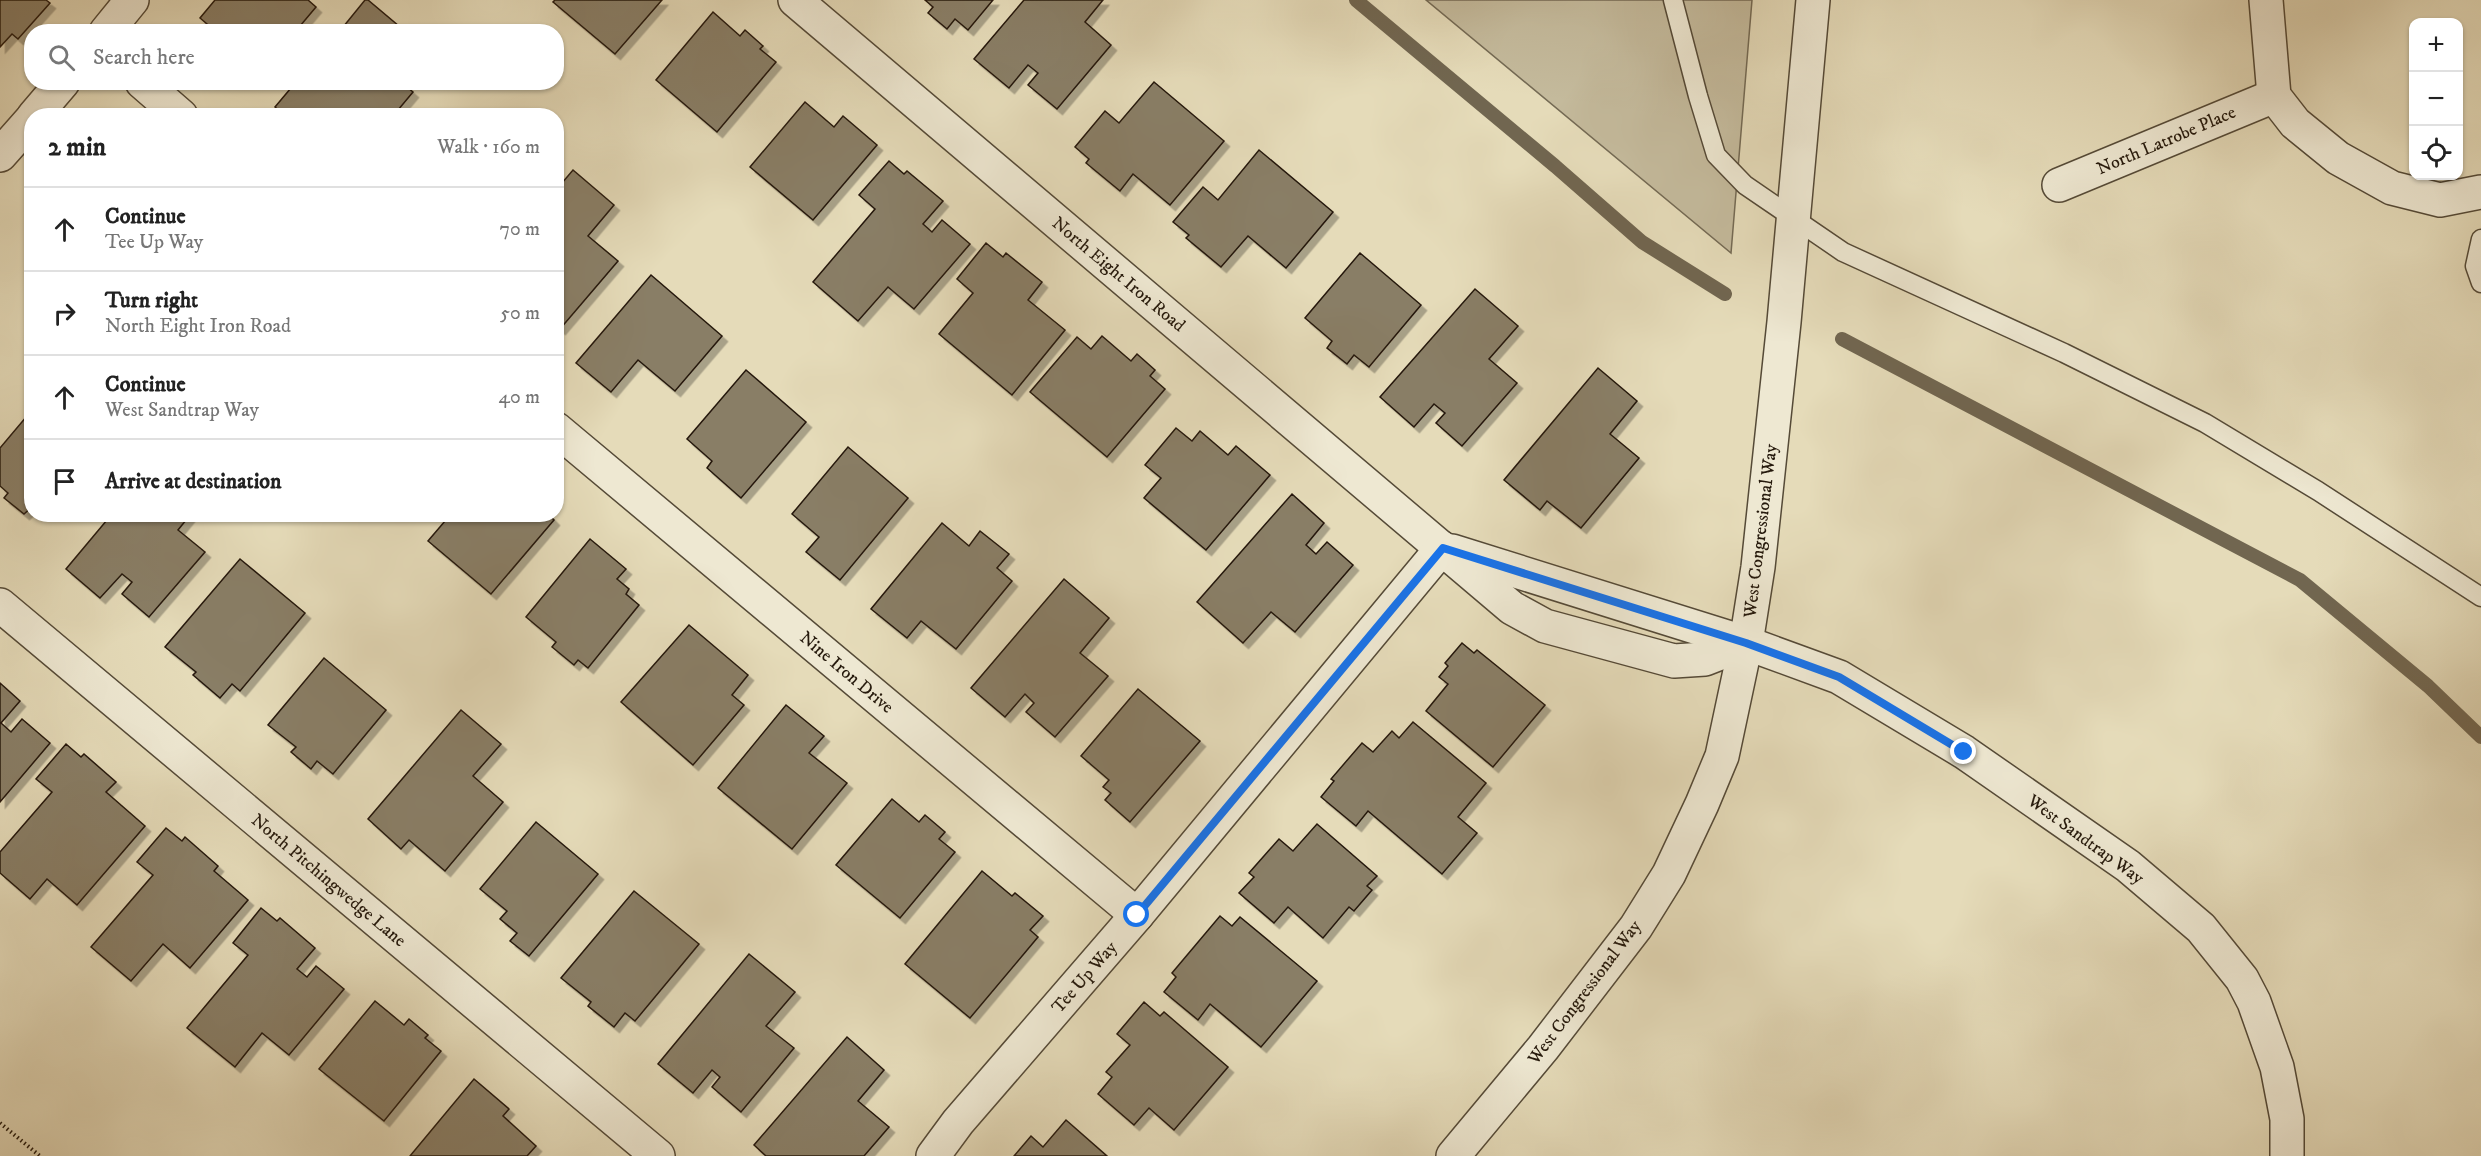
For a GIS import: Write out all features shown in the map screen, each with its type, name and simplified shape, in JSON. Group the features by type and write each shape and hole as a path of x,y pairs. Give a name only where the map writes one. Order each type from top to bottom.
{"street":[{"path":"112,24 132,0"},
{"name":"North Eight Iron Road","path":"795,0 1512,608 1545,626 1674,661 1704,658 1746,643"},
{"name":"West Congressional Way","path":"1453,1156 1590,988 1636,927 1669,874 1722,756 1746,643 1758,567 1794,219 1813,0"},
{"path":"2266,0 2274,96 2295,123 2338,159 2392,188 2440,200 2481,192"},
{"path":"41,108 56,90"},
{"path":"151,90 172,108"},
{"name":"North Latrobe Place","path":"2058,185 2274,96"},
{"path":"0,155 24,127"},
{"name":"Nine Iron Drive","path":"564,436 1137,915"},
{"name":"North Eight Iron Road","path":"1443,548 1746,643"},
{"name":"Tee Up Way","path":"933,1156 958,1122 1137,915 1443,548"},
{"name":"North Pitchingwedge Lane","path":"0,605 658,1156"},
{"name":"West Sandtrap Way","path":"1746,643 1839,677 1964,752 2128,866 2201,928 2242,979 2254,1002 2277,1067 2287,1119 2287,1156"}],"lane":[{"path":"1673,0 1716,155 1745,185 1843,252 2064,353 2205,423 2318,491 2481,597"},
{"path":"2481,239 2475,266 2481,283"}],"path":[{"path":"0,1123 40,1156"}],"shaded area":[{"path":"1426,0 1752,0 1731,253"}],"building":[{"path":"0,0 46,0 50,3 31,24 24,24 24,32 18,39 12,34 0,47"},
{"path":"215,0 308,0 316,7 302,24 207,24 200,18"},
{"path":"365,0 368,0 396,24 346,24"},
{"path":"555,0 662,0 615,54 553,2"},
{"path":"925,0 993,0 968,30 955,19 947,29 928,13 933,7"},
{"path":"1024,0 1103,0 1085,22 1111,45 1057,109 1028,85 1038,73 1028,65 1009,88 974,59"},
{"path":"713,12 740,36 745,30 763,46 760,49 776,62 717,132 656,80"},
{"path":"1154,82 1224,141 1170,205 1133,174 1120,191 1086,163 1089,159 1075,147 1105,111 1119,123"},
{"path":"289,90 411,90 413,92 400,108 275,107"},
{"path":"805,102 834,127 843,116 877,145 813,220 750,167"},
{"path":"1259,150 1333,212 1286,268 1248,236 1221,267 1186,238 1189,235 1173,222 1203,187 1218,200"},
{"path":"889,161 904,174 907,171 943,201 923,224 932,232 942,220 970,244 914,309 888,287 858,321 813,282 875,209 859,195"},
{"path":"573,170 614,205 588,236 618,261 564,324 564,181"},
{"path":"986,243 1003,257 1006,253 1042,282 1028,300 1065,330 1012,395 939,334 973,293 957,279"},
{"path":"1360,253 1421,305 1369,367 1354,355 1347,364 1327,348 1332,341 1305,318"},
{"path":"651,275 722,336 675,391 638,360 611,392 576,363"},
{"path":"1475,289 1518,326 1489,359 1517,383 1462,446 1436,423 1445,413 1434,404 1414,427 1380,397"},
{"path":"1102,336 1131,361 1137,354 1155,370 1150,376 1165,389 1107,457 1030,392 1077,337 1091,349"},
{"path":"1598,368 1637,401 1610,434 1639,458 1581,528 1547,501 1540,510 1504,480"},
{"path":"746,370 806,422 741,498 707,468 712,461 687,439"},
{"path":"24,420 24,514 4,498 8,493 0,486 0,448"},
{"path":"1176,428 1192,441 1200,431 1228,455 1236,446 1270,475 1206,550 1144,498 1161,478 1145,465"},
{"path":"848,447 908,498 840,580 806,552 819,537 792,514"},
{"path":"1292,494 1324,523 1306,545 1316,554 1327,542 1353,565 1295,632 1271,612 1243,643 1197,602"},
{"path":"105,522 184,522 178,530 205,552 149,617 122,594 132,582 122,574 100,598 66,569"},
{"path":"444,522 552,522 491,594 428,541"},
{"path":"942,523 969,546 980,531 1009,554 997,568 1012,581 956,649 921,621 907,638 871,609"},
{"path":"590,539 626,569 617,579 629,589 626,594 639,605 588,668 578,660 574,665 552,647 556,642 526,617"},
{"path":"240,559 305,613 240,691 232,684 220,698 193,675 196,672 165,647"},
{"path":"1064,579 1109,618 1080,653 1108,676 1055,737 1026,712 1034,703 1025,694 1005,717 971,688"},
{"path":"689,625 748,675 732,695 744,705 693,765 621,702"},
{"path":"1462,643 1474,653 1477,650 1545,705 1493,767 1426,711 1448,684 1439,677 1448,666 1445,663"},
{"path":"324,658 386,710 333,774 317,761 311,769 291,752 296,747 268,725"},
{"path":"0,683 20,701 1,723 11,732 22,719 50,743 0,802"},
{"path":"1138,689 1200,741 1130,822 1105,800 1111,793 1103,787 1109,780 1081,756"},
{"path":"786,705 824,736 809,753 847,783 792,849 718,788"},
{"path":"461,710 501,744 473,776 503,802 445,871 409,840 401,849 368,819"},
{"path":"1413,722 1486,783 1458,817 1477,833 1442,874 1368,811 1356,826 1321,797 1334,781 1331,779 1362,743 1373,752 1392,731 1399,738"},
{"path":"66,744 81,757 84,754 116,782 106,792 145,826 77,905 47,879 30,899 0,873 0,852 52,792 36,779"},
{"path":"892,799 919,822 925,815 945,832 939,839 955,852 900,918 836,865"},
{"path":"536,822 598,874 529,956 510,941 517,933 500,919 507,911 480,889"},
{"path":"1317,824 1377,876 1367,886 1372,890 1354,911 1349,907 1323,938 1288,907 1274,923 1239,893 1254,877 1249,873 1279,839 1293,851"},
{"path":"166,828 182,841 185,837 218,866 214,871 248,900 190,968 163,944 131,981 91,947 153,875 137,862"},
{"path":"982,871 1012,896 1015,893 1043,916 1030,930 1038,937 970,1018 905,964"},
{"path":"634,891 699,944 635,1021 625,1013 614,1027 588,1006 591,1002 561,978"},
{"path":"261,908 277,921 280,918 315,948 297,969 307,977 316,966 344,989 289,1055 262,1033 235,1067 187,1028 248,955 233,943"},
{"path":"1220,916 1232,926 1240,917 1317,981 1261,1047 1210,1004 1198,1020 1164,992 1176,977 1172,973"},
{"path":"749,954 795,992 766,1026 794,1048 741,1112 712,1087 720,1077 712,1070 693,1093 658,1064"},
{"path":"375,1001 404,1025 409,1019 428,1035 425,1038 441,1051 384,1121 319,1069"},
{"path":"1144,1002 1160,1016 1164,1012 1228,1067 1174,1130 1149,1108 1134,1125 1098,1094 1112,1077 1106,1072 1130,1045 1117,1034"},
{"path":"847,1037 884,1070 858,1101 889,1127 864,1156 766,1156 754,1145"},
{"path":"474,1079 509,1109 503,1116 536,1146 527,1156 410,1156"},
{"path":"1066,1120 1107,1156 1014,1156 1031,1136 1043,1147"}],"waterway":[{"path":"1356,0 1555,166 1642,242 1725,294"},
{"path":"1842,339 2300,580 2428,686 2481,737"}],"route":[{"path":"1137,915 1443,548 1746,643 1839,677 1964,752"}]}
